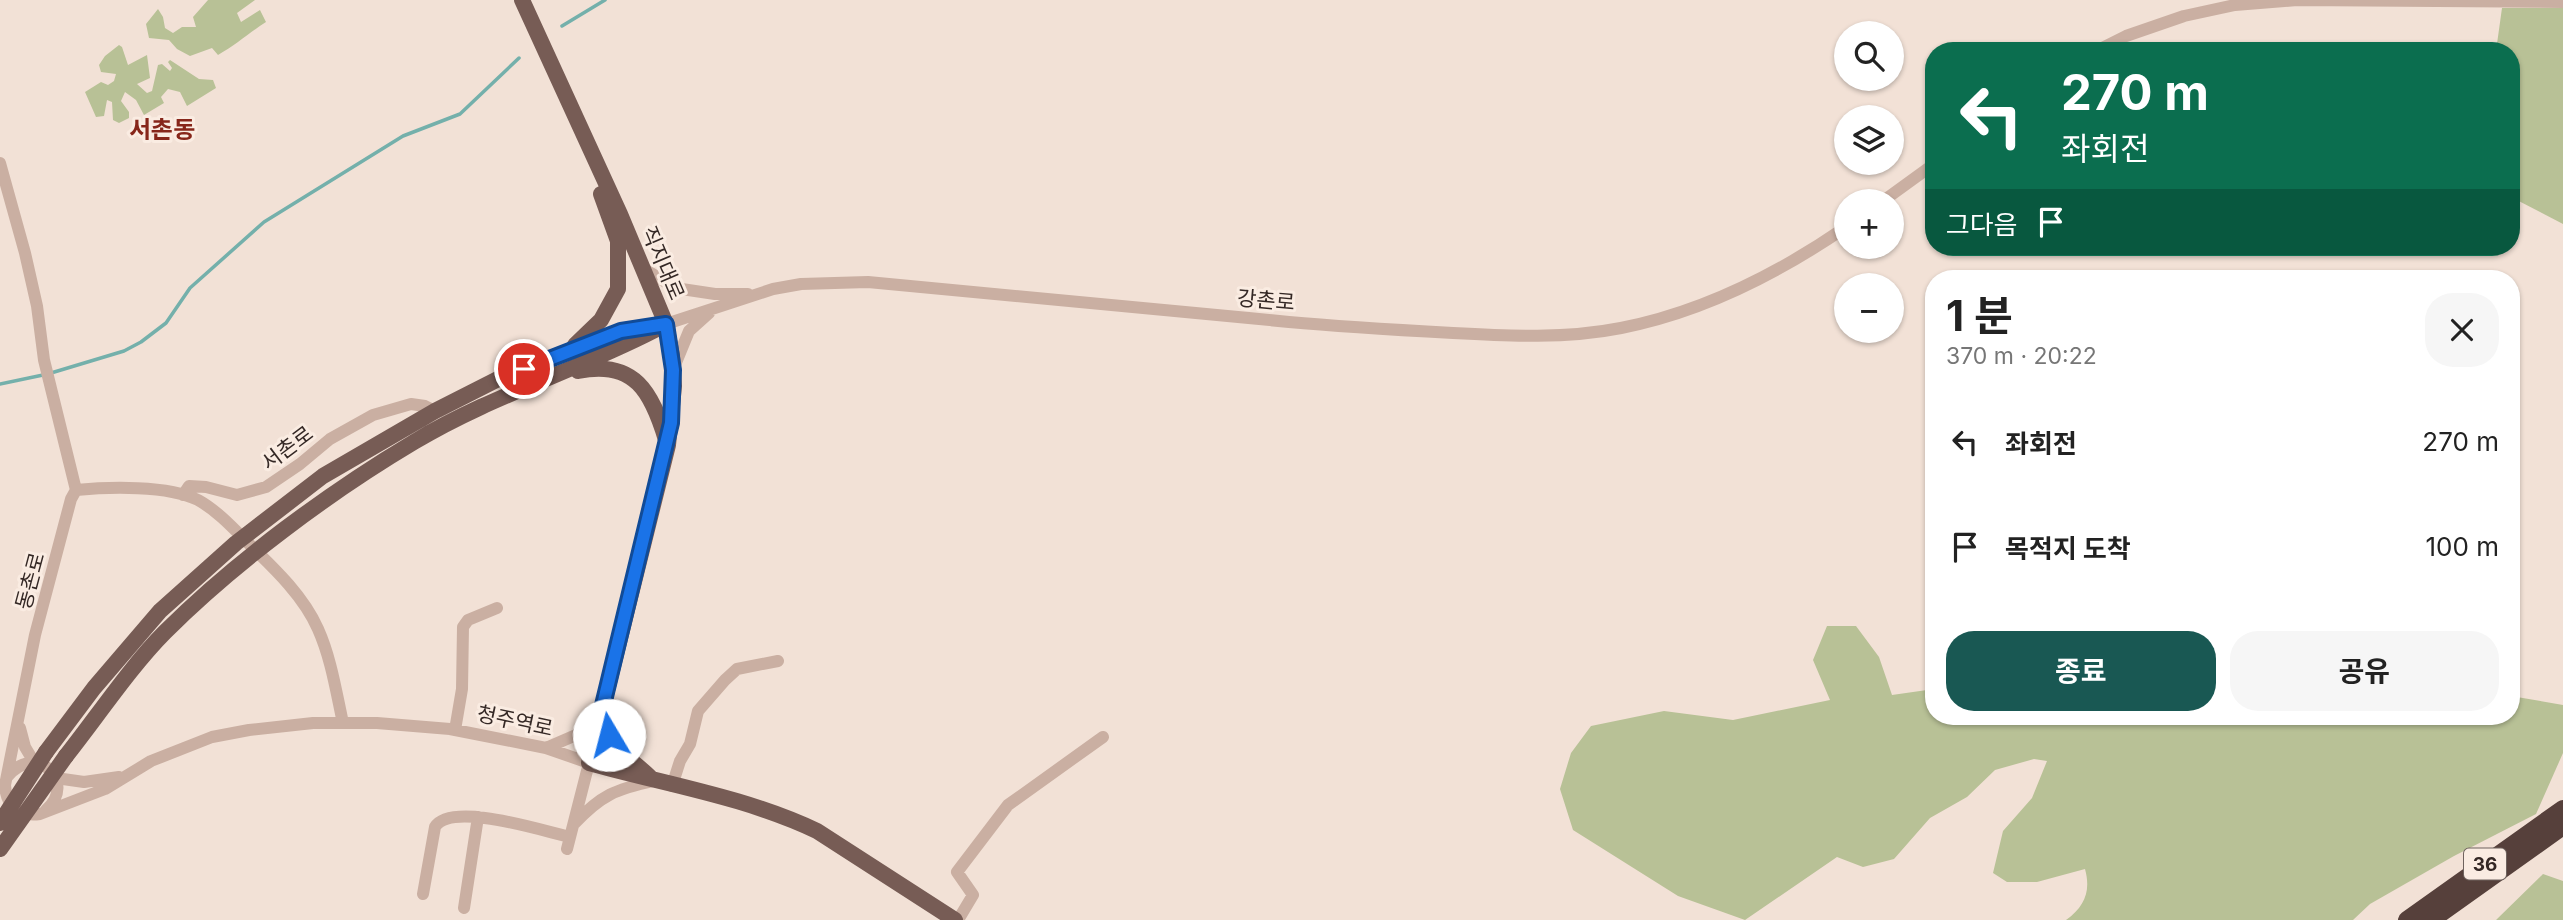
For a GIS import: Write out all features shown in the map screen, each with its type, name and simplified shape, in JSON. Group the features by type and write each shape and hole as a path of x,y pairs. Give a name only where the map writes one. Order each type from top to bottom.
{"highway":[{"name":"36","path":"2407,920 2563,809"},
{"name":"36","path":"2431,920 2563,826"}],"main road":[{"name":"직지대로","path":"522,0 600,170 666,324 673,370 674,402 668,445 589,763"},
{"path":"568,352 601,320 618,289 618,241 601,196 600,170"},
{"path":"0,823 40,757 160,611 243,538 323,476 435,411 502,377 621,331 666,324"},
{"path":"0,849 66,756 163,634 222,578 339,492 415,441 545,378 622,347 666,324"},
{"path":"545,378 594,368 621,373 638,383 651,396 668,445"},
{"path":"602,710 615,747 654,781"},
{"name":"청주역로","path":"589,763 755,807 817,831 956,920"}],"street":[{"path":"2114,42 2184,16 2235,5 2297,0 2563,2"},
{"name":"동촌로","path":"0,163 28,265 44,360 73,495 35,635 7,777"},
{"path":"1900,189 1925,171"},
{"name":"강촌로","path":"666,324 759,294 801,284 868,282 1357,328 1517,336 1566,335 1622,328 1685,310 1751,284 1834,234"},
{"path":"643,268 675,288 715,294 759,294"},
{"path":"673,370 689,331 714,309"},
{"name":"서촌로","path":"73,495 99,488 156,490 183,495 189,486 206,487 237,495 266,487 330,439 373,415 411,404 435,411"},
{"path":"183,495 198,500 243,538 301,600 318,628 331,666 343,723"},
{"path":"455,730 462,689 463,626 468,620 497,608"},
{"path":"672,786 680,761 690,744 698,711 737,670 778,661"},
{"path":"546,748 576,735 602,710"},
{"path":"19,714 24,747 40,757 56,778 57,795 53,803 40,814 31,815 15,809 6,794 7,777 20,765 40,757"},
{"name":"청주역로","path":"40,814 105,789 150,761 212,737 265,728 343,723 418,725 546,748 589,763"},
{"path":"956,920 973,895 957,872 1008,806 1103,737"},
{"path":"570,837 589,763"},
{"path":"56,778 84,782 122,776"},
{"path":"570,837 593,805 617,789 654,781"},
{"path":"423,894 435,827 439,821 463,815 570,837"},
{"path":"464,908 478,817"}],"green space":[{"path":"208,0 255,0 237,13 241,22 260,10 266,22 218,55 212,48 190,56 177,49 169,40 149,38 146,24 158,9 165,28 173,33 182,27 196,27 193,17"},
{"path":"2502,8 2563,8 2563,224 2520,202 2520,42 2497,42"},
{"path":"119,45 128,65 147,55 150,78 137,84 147,93 152,91 158,65 162,64 170,71 170,60 199,79 213,80 216,88 187,106 180,92 168,89 161,97 164,103 144,115 136,100 125,92 121,101 129,112 129,118 119,123 113,120 112,102 107,100 104,116 96,117 85,92 101,82 108,85 114,81 116,74 101,72 99,65 105,56"},
{"path":"1827,626 1856,626 1879,657 1892,695 1925,690 1925,725 2520,725 2520,698 2563,705 2563,753 2536,814 2454,856 2370,904 2353,920 2066,920 2085,898 2085,869 2037,882 2007,882 1993,873 2003,831 2032,798 2047,761 2034,759 1995,770 1967,797 1930,818 1894,859 1863,867 1837,857 1745,920 1678,896 1573,830 1560,789 1571,753 1591,726 1664,711 1733,720 1830,700 1813,660"},
{"path":"2543,874 2563,881 2563,920 2496,920"}],"waterway":[{"path":"562,26 605,0"},
{"path":"51,373 124,351 141,342 166,323 190,288 264,222 403,136 460,114 519,58"},
{"path":"0,384 43,375"}],"district":[{"name":"서촌동","path":"162,129"}],"route":[{"path":"524,369 621,331 666,324 672,356 674,402 668,445 603,705 609,735"}]}
